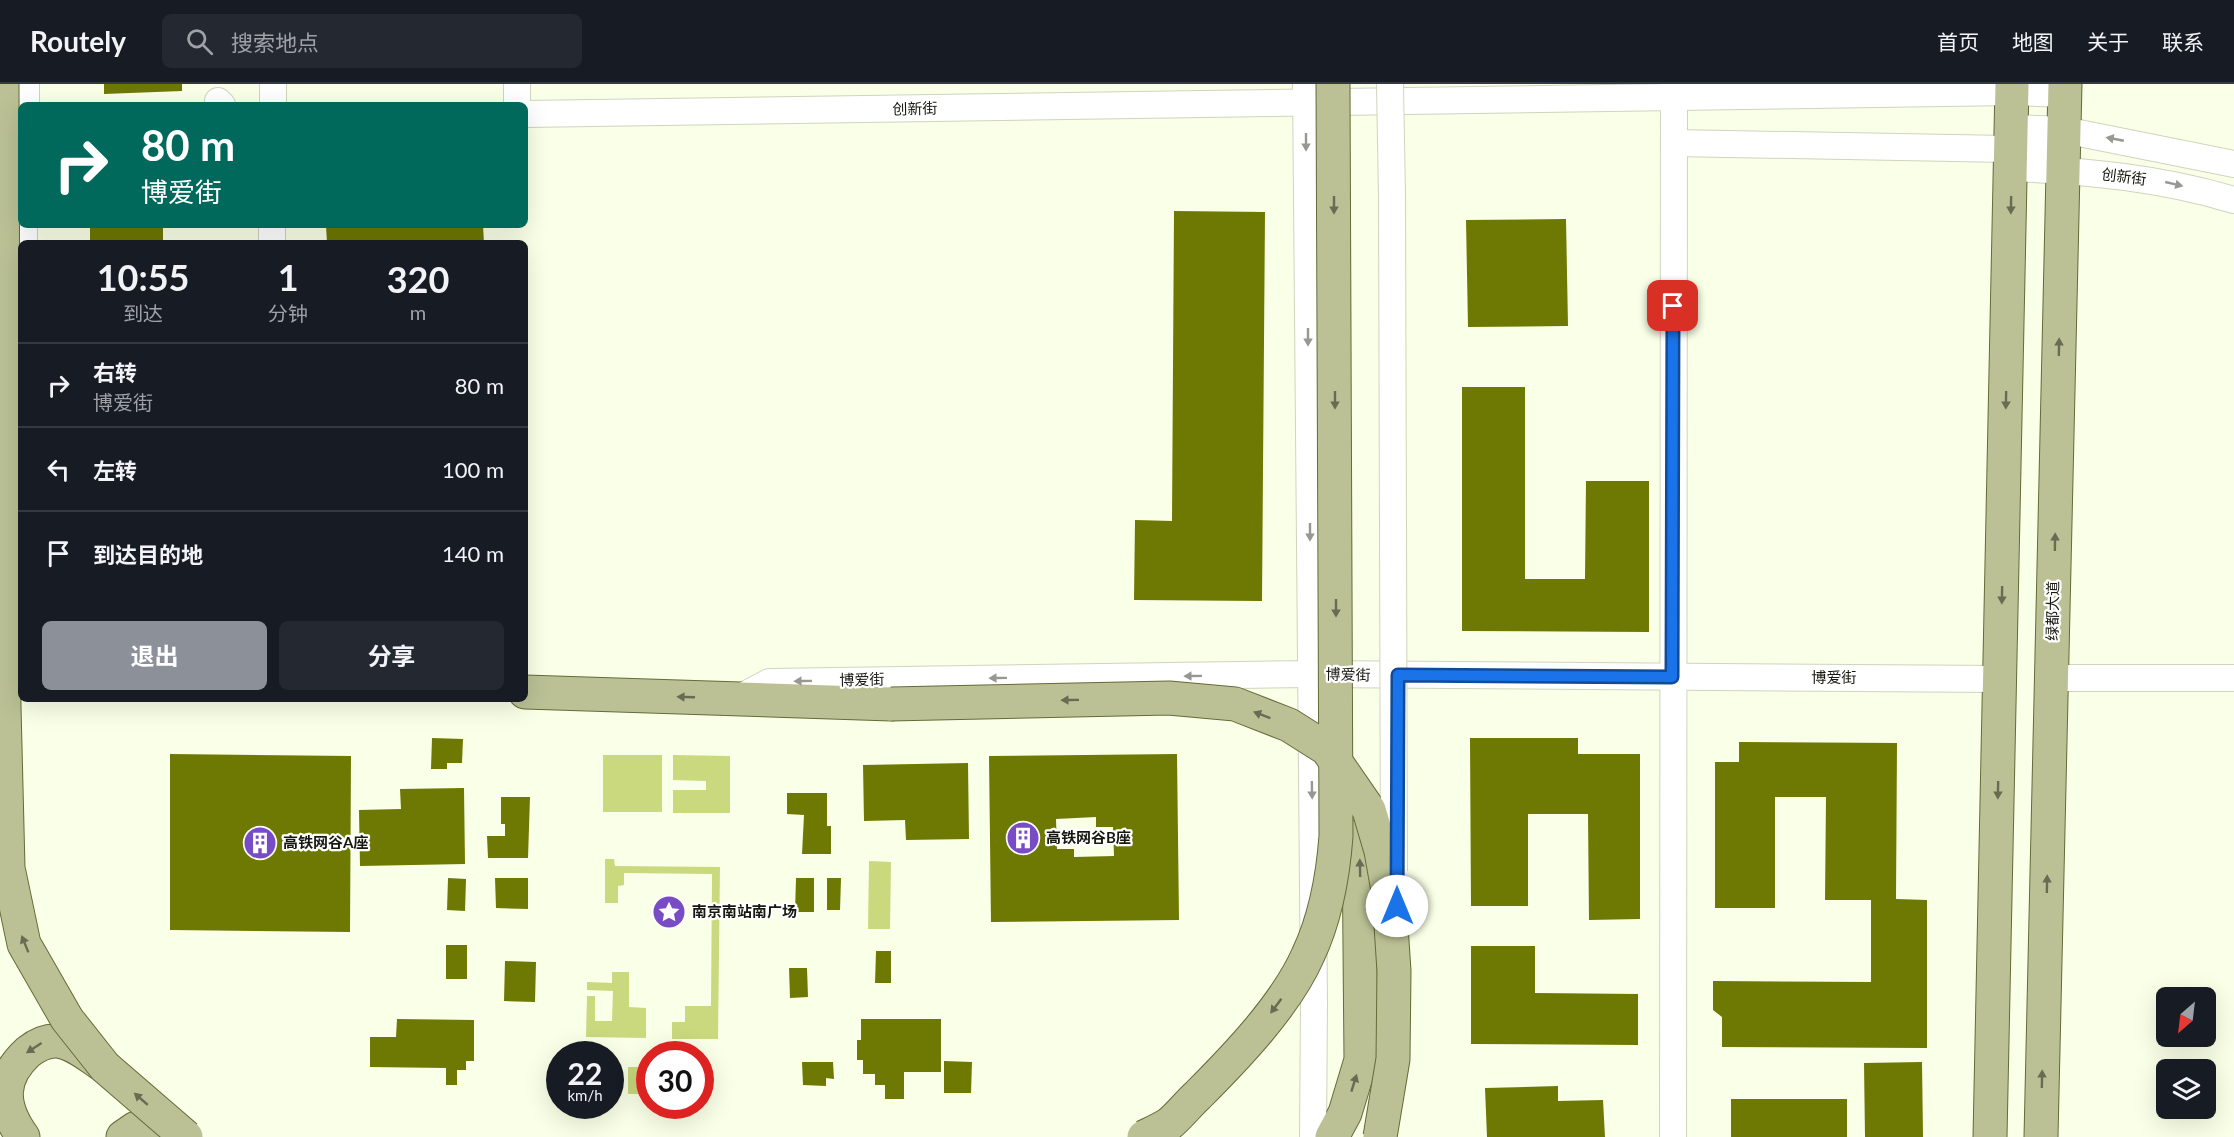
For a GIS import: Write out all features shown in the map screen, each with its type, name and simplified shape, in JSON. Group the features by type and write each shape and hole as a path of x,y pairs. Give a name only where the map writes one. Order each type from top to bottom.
{"main road":[{"path":"2,84 4,706 8,868 24,944 67,1019 105,1067"},
{"path":"1144,1137 1168,1124 1218,1075 1251,1039 1283,996 1308,957 1322,920 1334,873 1336,549 1333,84"},
{"path":"1332,1137 1345,1113 1361,1059 1360,547 1355,84"},
{"path":"1990,1137 2012,88"},
{"name":"绿都大道","path":"2041,1137 2065,89"},
{"path":"0,675 18,676"},
{"name":"博爱街","path":"528,692 891,704 1169,698 1235,704 1288,725 1327,748 1369,810 1381,850 1389,896 1394,971 1393,1059 1380,1137"},
{"path":"23,1137 15,1126 5,1101 4,1083 13,1064 41,1043 59,1041 77,1048 105,1067 186,1137"},
{"path":"0,1127 5,1137"},
{"path":"123,1137 136,1128 148,1129 164,1137"}],"street":[{"path":"26,84 26,102"},
{"path":"273,84 273,102"},
{"path":"517,84 517,102"},
{"name":"创新街","path":"528,114 1397,90 2065,89"},
{"path":"1395,1137 1398,675 1397,90"},
{"path":"1394,971 1392,196 1397,90"},
{"path":"1673,1137 1674,91"},
{"path":"1306,94 1314,1003 1313,1137"},
{"path":"0,122 18,121"},
{"path":"1674,143 2012,148"},
{"name":"创新街","path":"2012,148 2234,164"},
{"name":"创新街","path":"2012,148 2064,150 2168,183 2234,200"},
{"name":"博爱街","path":"736,699 769,682 1311,674 2000,679"},
{"path":"2051,678 2234,678"}],"green space":[{"path":"603,755 662,755 662,812 603,812"},
{"path":"673,755 730,756 730,813 673,813 673,790 706,790 706,781 673,780"},
{"path":"605,859 614,859 615,866 720,867 718,1039 672,1039 672,1022 685,1022 685,1006 711,1006 712,874 624,873 624,885 618,886 618,903 605,903"},
{"path":"869,861 891,862 890,929 868,929"},
{"path":"612,972 629,972 629,1007 646,1008 646,1038 586,1037 587,996 595,996 595,1021 612,1021 613,991 587,990 587,982 612,983"},
{"path":"628,1067 636,1067 636,1094 628,1094"}],"building":[{"path":"104,84 182,84 182,91 104,94"},
{"path":"1174,211 1265,212 1262,601 1134,600 1135,520 1172,521"},
{"path":"1566,219 1568,326 1468,327 1466,220"},
{"path":"90,228 163,228 163,240 90,240"},
{"path":"326,228 483,228 484,240 327,240"},
{"path":"1462,387 1525,387 1525,579 1585,579 1586,481 1649,481 1649,632 1462,631"},
{"path":"432,738 463,739 462,763 447,763 447,769 431,769"},
{"path":"1470,738 1578,738 1578,754 1640,754 1640,919 1589,920 1588,814 1528,814 1528,906 1471,906"},
{"path":"1739,742 1897,743 1896,899 1927,900 1927,1048 1722,1047 1722,1017 1713,1010 1713,981 1871,982 1871,900 1825,900 1826,797 1775,797 1775,908 1715,908 1715,762 1739,762"},
{"name":"高铁网谷A座","path":"170,754 351,756 350,932 170,930"},
{"name":"高铁网谷B座","path":"1177,754 1179,920 991,922 989,756","holes":["1096,817 1096,827 1113,827 1114,856 1074,857 1074,849 1057,849 1056,819"]},
{"path":"968,763 969,839 906,840 905,820 864,821 863,765"},
{"path":"464,788 465,864 360,866 359,810 401,809 400,789"},
{"path":"787,793 827,793 827,826 831,826 831,854 802,854 804,815 787,814"},
{"path":"501,797 530,797 528,858 488,858 487,836 505,836 505,824 501,824"},
{"path":"448,878 466,879 465,911 447,910"},
{"path":"495,878 528,878 528,909 496,908"},
{"path":"796,878 814,878 814,912 795,912"},
{"path":"827,878 841,878 840,910 827,910"},
{"path":"446,945 467,945 467,979 446,979"},
{"path":"1471,946 1535,946 1535,993 1638,994 1638,1045 1471,1044"},
{"path":"876,951 891,951 891,983 875,983"},
{"path":"505,961 536,962 535,1002 504,1001"},
{"path":"789,968 807,968 808,997 790,998"},
{"path":"397,1019 474,1020 474,1061 466,1061 466,1070 457,1070 457,1085 446,1085 446,1068 370,1067 370,1037 396,1037"},
{"path":"861,1019 941,1019 941,1072 904,1072 904,1099 885,1099 885,1085 875,1085 875,1074 863,1074 863,1060 857,1060 857,1040 861,1040"},
{"path":"944,1061 972,1062 971,1093 944,1093"},
{"path":"802,1062 833,1062 834,1079 826,1078 826,1086 803,1085"},
{"path":"1922,1062 1923,1137 1865,1137 1864,1063"},
{"path":"1558,1086 1558,1101 1603,1100 1605,1137 1487,1137 1485,1088"},
{"path":"1731,1099 1847,1099 1847,1137 1731,1137"}],"place":[{"name":"高铁网谷B座","path":"1023,838"},
{"name":"高铁网谷A座","path":"260,843"},
{"name":"南京南站南广场","path":"669,912"}],"route":[{"path":"1397,906 1398,675 1672,677 1673,306"}]}
